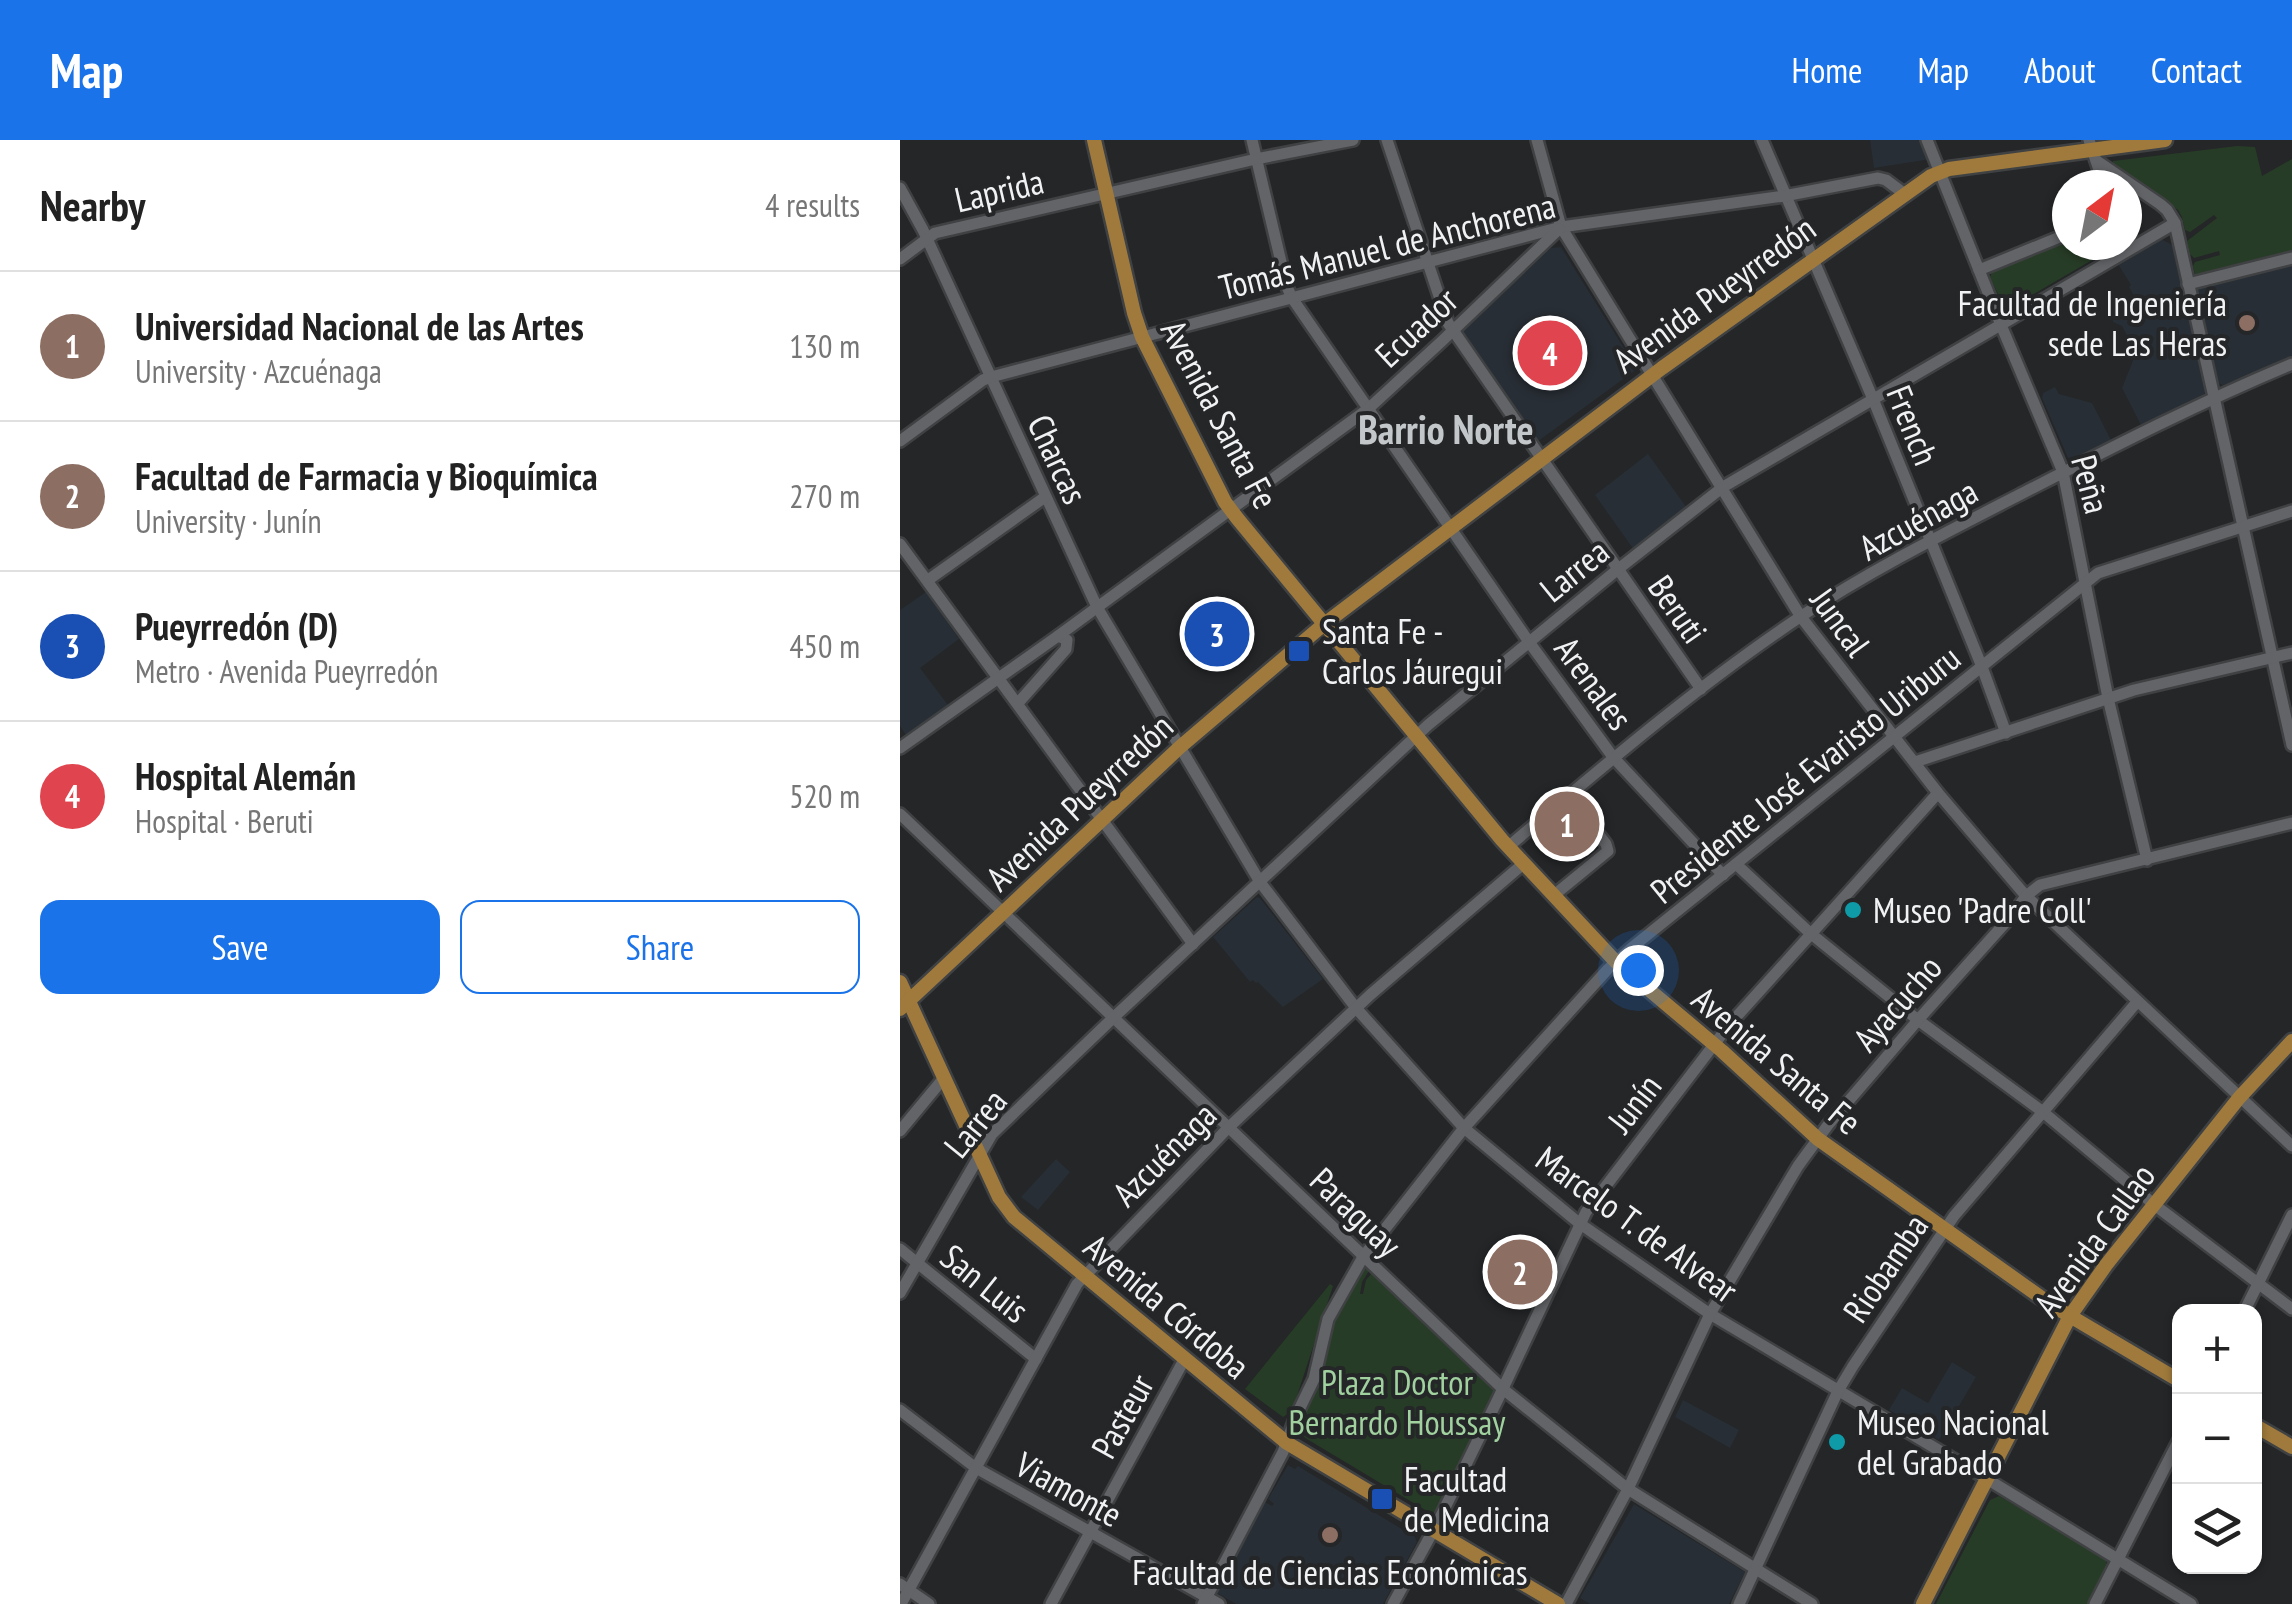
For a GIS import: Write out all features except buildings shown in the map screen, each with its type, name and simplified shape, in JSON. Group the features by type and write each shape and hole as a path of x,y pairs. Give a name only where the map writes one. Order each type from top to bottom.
{"main road":[{"name":"Avenida Santa Fe","path":"1094,140 1142,337 1230,510 1508,847 1616,962 1818,1139 2070,1316 2172,1376"},
{"name":"Avenida Pueyrredón","path":"904,1005 1180,748 1324,625 1653,375 1906,194 1940,171 2165,140"},
{"name":"Avenida Córdoba","path":"900,982 904,1005 1009,1213 1287,1443 1558,1604"},
{"name":"Avenida Callao","path":"1922,1604 2070,1316 2239,1098 2292,1041"},
{"path":"2262,1430 2292,1447"}],"street":[{"name":"Arenales","path":"1252,140 1292,298 1613,757 1722,875"},
{"name":"Laprida","path":"900,259 935,233 1353,140"},
{"name":"Beruti","path":"1387,140 1453,332 1702,690"},
{"name":"Juncal","path":"1538,140 1561,227 1801,617 1938,793 2026,896 2292,1146"},
{"name":"French","path":"1762,140 1873,399 2006,733"},
{"name":"Peña","path":"1927,140 2063,472 2108,698 2148,860"},
{"path":"2093,150 2167,210 2174,223 2292,745"},
{"name":"Tomás Manuel de Anchorena","path":"900,441 991,377 1561,227 1784,196 1878,178 1906,194"},
{"name":"Charcas","path":"900,188 1096,607 1180,748"},
{"name":"Larrea","path":"900,1292 992,1134 1416,736 1723,487 2174,223"},
{"name":"Ecuador","path":"900,748 1368,409 1561,227"},
{"path":"1524,237 1533,243 1531,257"},
{"path":"1978,270 2052,240"},
{"path":"2188,284 2292,258"},
{"name":"Azcuénaga","path":"1508,847 1613,757 1801,617 1930,541 2063,472 2213,396 2292,364"},
{"path":"928,580 1045,497"},
{"name":"Presidente José Evaristo Uriburu","path":"1205,1601 1287,1443 1314,1379 1328,1320 1364,1257 1464,1128 1616,962 2098,573 2292,511"},
{"path":"900,544 1192,944"},
{"path":"1018,703 1066,648 1067,640 1058,636"},
{"path":"1915,762 2108,698 2292,653"},
{"name":"Marcelo T. de Alvear","path":"1180,748 1260,882 1356,1008 1464,1128 1579,1222 1710,1314 2191,1604"},
{"name":"Junín","path":"1393,1604 1433,1530 1590,1205 1714,1045 1938,793"},
{"path":"1553,896 1608,851 1568,795"},
{"name":"Paraguay","path":"900,814 1502,1388 1628,1489 1812,1604"},
{"name":"Ayacucho","path":"1566,1604 1628,1489 1710,1314 1798,1166 2026,896 2040,885 2292,823"},
{"name":"Azcuénaga","path":"901,1604 904,1587 976,1468 1077,1284 1228,1128 1356,1008 1523,864"},
{"path":"1736,864 1810,933 1918,1020 2043,1112 2156,1206 2292,1309"},
{"name":"Riobamba","path":"1739,1604 1853,1366 1954,1216 2137,1002"},
{"path":"900,1131 943,1079"},
{"path":"2248,1304 2292,1215"},
{"name":"San Luis","path":"900,1249 1036,1359"},
{"name":"Pasteur","path":"1051,1604 1184,1360"},
{"name":"Viamonte","path":"900,1410 976,1468 1205,1601 1219,1604"},
{"path":"2095,1604 2172,1453"},
{"path":"904,1587 929,1604"}],"shaded area":[{"path":"1870,140 1923,140 1931,159 1874,168"},
{"path":"2159,238 2176,247 2207,388 2204,394 2141,425 2122,388 2136,353 2122,326 2113,322 2110,308 2141,300 2135,298 2118,264 2142,260 2142,249"},
{"path":"1561,247 1637,369 1537,442 1460,337 1551,248"},
{"name":"Facultad de Ingeniería sede Las Heras","path":"2292,264 2292,358 2223,385 2216,382 2194,289"},
{"path":"2055,387 2059,394 2092,403 2111,440 2071,460 2068,458 2042,398 2043,393"},
{"path":"1648,454 1687,508 1634,550 1595,495"},
{"path":"926,592 959,639 920,668 948,705 906,735 900,726 900,610"},
{"path":"1257,897 1323,979 1283,1007 1258,982 1250,982 1213,937"},
{"path":"1056,1159 1070,1172 1038,1210 1021,1197"},
{"path":"1952,1362 1976,1377 1939,1440 1889,1410 1902,1388 1928,1403"},
{"path":"1683,1400 1739,1430 1730,1448 1675,1417"},
{"name":"Facultad de Ciencias Económicas","path":"1288,1465 1295,1469 1298,1466 1415,1537 1417,1542 1383,1604 1236,1604 1217,1593 1265,1502 1274,1504 1268,1499"},
{"path":"1634,1504 1745,1572 1729,1604 1590,1604 1580,1598"}],"green space":[{"path":"2255,147 2262,176 2292,159 2292,264 2198,287 2195,262 2220,255 2219,251 2194,258 2187,241 2217,218 2214,215 2190,232 2185,230 2178,210 2142,184 2142,170 2123,170 2113,161"},
{"path":"2052,246 2052,260 2092,260 2008,309 1990,277 1992,272"},
{"name":"Plaza Doctor Bernardo Houssay","path":"1364,1267 1370,1269 1360,1294 1373,1272 1496,1389 1439,1509 1434,1512 1296,1431 1320,1382 1336,1314"},
{"path":"1330,1284 1333,1286 1292,1411 1283,1417 1245,1389"},
{"path":"1999,1496 2106,1559 2107,1566 2087,1604 1936,1604 1990,1500"}],"place":[{"name":"Facultad de Ingeniería sede Las Heras","path":"2247,323"},
{"name":"Hospital Alemán","path":"1550,353"},
{"name":"Pueyrredón (D)","path":"1217,634"},
{"name":"Santa Fe - Carlos Jáuregui","path":"1299,651"},
{"name":"Universidad Nacional de las Artes","path":"1567,824"},
{"name":"Museo 'Padre Coll'","path":"1853,910"},
{"name":"Facultad de Farmacia y Bioquímica","path":"1520,1272"},
{"name":"Museo Nacional del Grabado","path":"1837,1442"},
{"name":"Facultad de Medicina","path":"1382,1499"},
{"name":"Facultad de Ciencias Económicas","path":"1330,1535"}],"district":[{"name":"Barrio Norte","path":"1446,429"}]}
